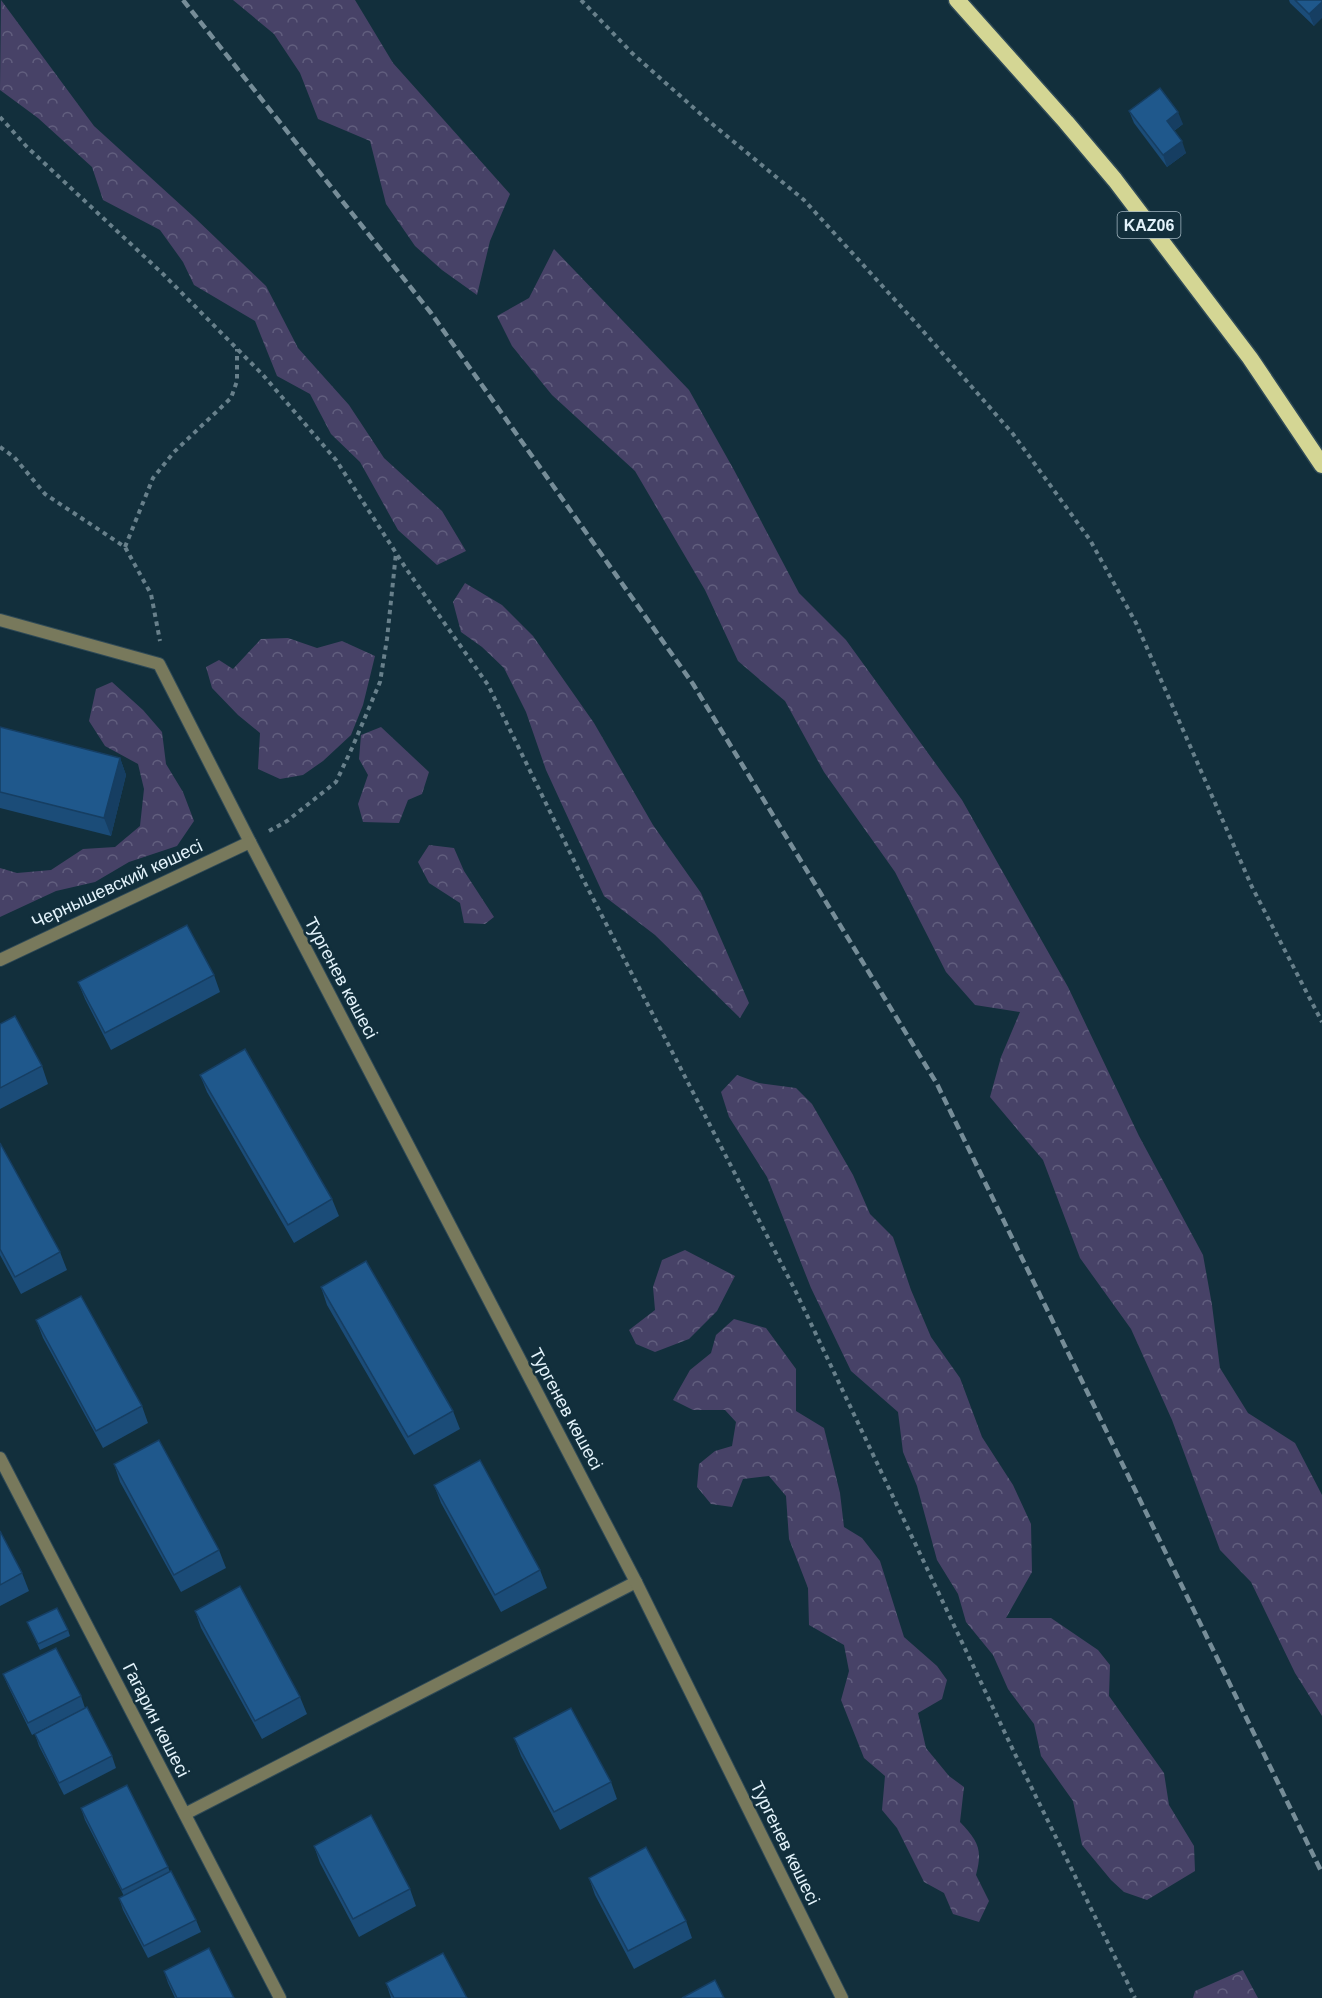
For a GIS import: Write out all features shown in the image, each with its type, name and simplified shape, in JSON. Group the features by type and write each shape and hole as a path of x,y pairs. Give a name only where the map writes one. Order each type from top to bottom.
{"highway":[{"name":"KАZ06","path":"957,0 1115,180 1250,358 1322,465"}],"street":[{"path":"0,620 159,664"},
{"name":"Тургенев көшесі","path":"159,664 636,1582 842,1998"},
{"name":"Чернышевский көшесі","path":"0,960 250,842"},
{"name":"Гагарин көшесі","path":"0,1458 280,1998"},
{"path":"185,1814 636,1582"}],"path":[{"path":"581,0 640,60 705,118 804,200 1013,434 1089,540 1136,622 1252,887 1322,1022"},
{"path":"0,117 27,147 163,274 263,375 336,460 488,685 588,890 795,1290 1014,1752 1135,1998"},
{"path":"125,548 153,478 174,452 231,398 237,381 237,348"},
{"path":"0,447 14,457 45,494 125,548 151,594 160,636 159,664"},
{"path":"250,842 287,820 336,782 380,682 396,552"}],"green space":[{"path":"1,0 94,126 266,286 298,348 349,405 384,458 442,511 466,551 437,565 398,530 360,462 331,434 310,394 277,376 255,321 194,285 183,262 160,230 103,200 92,167 38,118 0,90"},
{"path":"233,0 355,0 393,63 510,194 490,241 477,295 442,270 415,246 386,204 370,141 318,119 300,73 274,34"},
{"path":"554,249 689,390 799,593 846,640 962,800 1068,987 1139,1136 1203,1255 1220,1368 1248,1413 1295,1443 1322,1495 1322,1716 1295,1673 1251,1582 1220,1550 1172,1420 1131,1329 1080,1258 1043,1160 990,1097 1001,1057 1020,1012 975,1005 946,972 895,872 824,772 785,701 738,661 705,590 635,471 552,395 512,346 497,316 529,298"},
{"path":"465,583 502,605 533,636 594,723 653,825 701,893 749,1003 740,1018 655,935 604,896 546,770 526,712 504,668 482,647 461,632 453,602"},
{"path":"288,638 317,648 342,641 375,656 363,705 351,735 323,761 303,775 280,779 258,769 260,733 238,715 212,688 206,667 219,660 233,669 261,639"},
{"path":"112,682 143,710 162,732 166,764 183,792 194,821 177,846 129,862 95,882 56,891 0,917 0,868 17,873 51,870 83,849 115,847 140,826 144,789 138,764 105,746 89,721 96,689"},
{"path":"381,727 429,772 422,794 408,800 399,823 363,822 358,804 368,775 359,759 361,735"},
{"path":"429,845 454,848 464,871 494,917 485,924 464,923 460,903 429,883 418,862"},
{"path":"737,1075 759,1083 796,1088 812,1104 853,1175 870,1214 893,1237 911,1290 931,1337 960,1378 982,1437 1013,1485 1031,1524 1032,1572 1006,1618 1051,1618 1098,1650 1110,1665 1109,1696 1164,1773 1169,1805 1194,1846 1195,1871 1147,1900 1124,1892 1082,1845 1073,1801 1041,1756 1034,1724 1008,1689 993,1655 966,1622 958,1594 937,1560 917,1486 903,1452 898,1412 851,1371 811,1288 767,1177 729,1117 721,1092"},
{"path":"685,1250 735,1276 717,1311 689,1339 655,1352 636,1344 629,1330 655,1310 653,1287 662,1260"},
{"path":"734,1319 766,1328 796,1369 796,1411 824,1428 840,1493 844,1527 862,1538 880,1561 904,1637 937,1666 947,1680 942,1699 918,1713 926,1748 949,1776 964,1787 960,1822 975,1840 979,1852 976,1875 989,1901 979,1922 953,1914 944,1893 924,1882 897,1828 882,1810 885,1776 864,1758 841,1700 849,1671 844,1645 809,1625 808,1588 789,1539 786,1496 769,1476 743,1479 732,1507 711,1504 697,1487 699,1464 715,1451 732,1446 736,1422 725,1410 693,1410 673,1400 690,1370 711,1353 716,1335"},
{"path":"1243,1970 1258,1998 1193,1998 1195,1991"}],"building":[{"path":"1295,0 1322,0 1322,2 1309,14"},
{"path":"1160,88 1178,112 1167,121 1182,141 1163,155 1129,111"},
{"path":"0,727 120,758 104,818 0,792"},
{"path":"187,925 214,975 105,1033 78,982"},
{"path":"15,1016 42,1066 0,1088 0,1024"},
{"path":"245,1049 332,1199 288,1225 200,1075"},
{"path":"0,1143 60,1252 15,1277 0,1249"},
{"path":"366,1261 453,1411 408,1437 321,1287"},
{"path":"81,1296 142,1406 96,1431 36,1320"},
{"path":"159,1440 219,1550 174,1575 114,1464"},
{"path":"480,1460 540,1570 495,1595 434,1485"},
{"path":"0,1531 22,1573 0,1585"},
{"path":"240,1586 300,1697 255,1721 195,1611"},
{"path":"57,1608 68,1630 38,1644 27,1622"},
{"path":"56,1648 81,1696 28,1723 3,1674"},
{"path":"87,1707 112,1756 59,1783 35,1734"},
{"path":"571,1708 611,1782 554,1812 514,1738"},
{"path":"127,1785 168,1867 122,1890 81,1808"},
{"path":"371,1815 410,1889 353,1919 314,1846"},
{"path":"646,1847 686,1921 628,1951 589,1878"},
{"path":"171,1871 196,1920 144,1946 119,1898"},
{"path":"209,1948 234,1998 177,1998 164,1971"},
{"path":"443,1953 467,1998 394,1998 386,1983"},
{"path":"715,1980 724,1998 682,1998"}],"railway":[{"path":"183,0 431,313 693,684 937,1084 1322,1873"}]}
